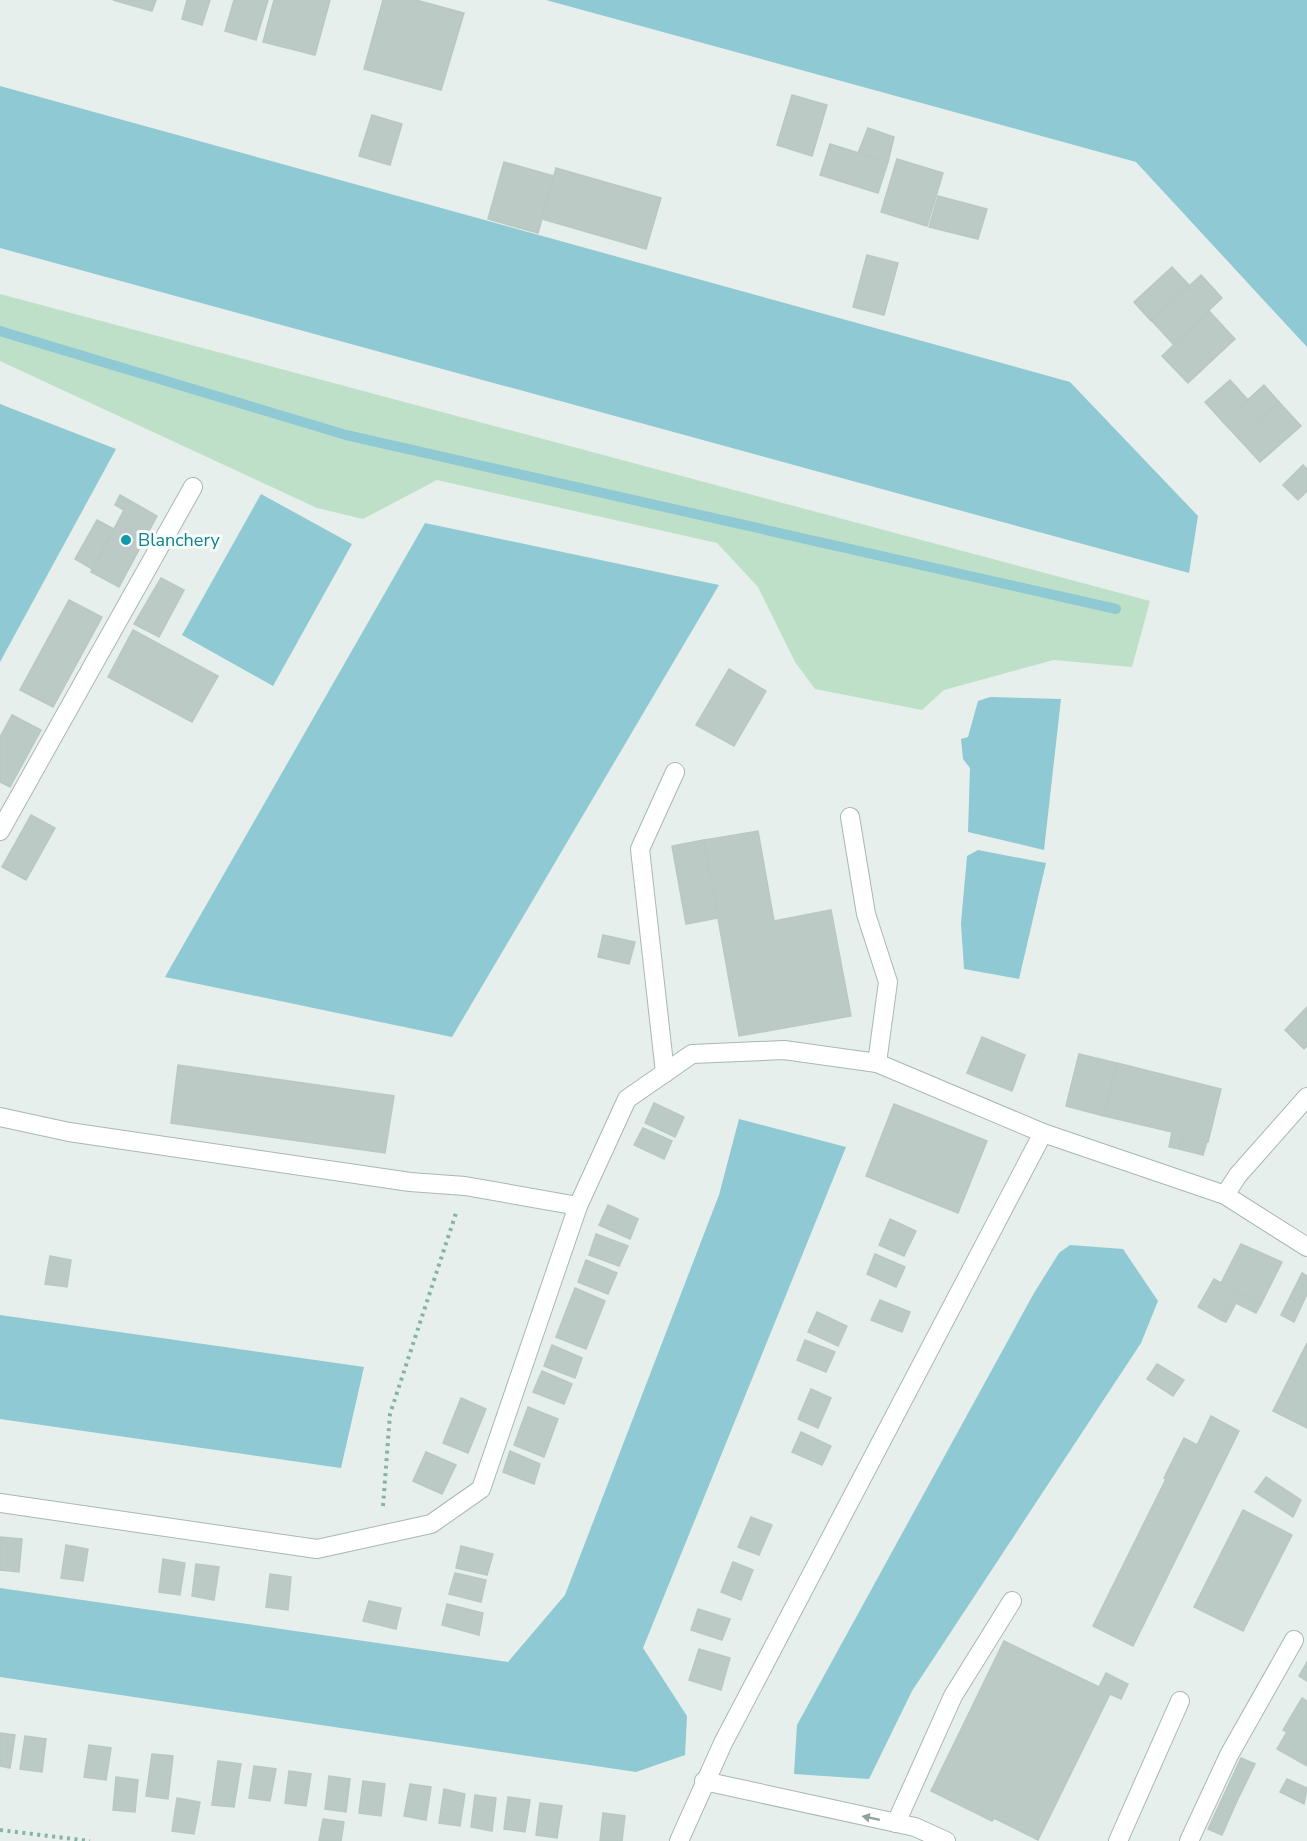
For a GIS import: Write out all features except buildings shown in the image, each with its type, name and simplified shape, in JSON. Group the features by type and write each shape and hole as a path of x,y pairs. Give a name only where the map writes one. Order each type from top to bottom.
{"street":[{"path":"0,831 193,487"},
{"path":"664,1073 640,849 675,772"},
{"path":"850,817 866,914 888,982 877,1063"},
{"path":"0,1503 317,1550 431,1524 481,1489 578,1206 627,1100 692,1054 784,1050 877,1063 1043,1133 1225,1195 1307,1247"},
{"path":"1225,1195 1238,1175 1307,1097"},
{"path":"0,1117 69,1132 411,1182 465,1186 578,1206"},
{"path":"679,1841 704,1781 1043,1133"},
{"path":"896,1823 953,1696 1012,1601"},
{"path":"1189,1841 1229,1755 1294,1640"},
{"path":"1118,1841 1180,1701"},
{"path":"704,1781 915,1827 946,1841"}],"path":[{"path":"381,1535 390,1414 465,1186"},
{"path":"0,1830 90,1841"}],"green space":[{"path":"0,294 1150,601 1132,667 1054,660 944,690 922,710 815,689 795,662 758,587 717,543 437,480 363,519 317,508 0,361"}],"water":[{"path":"546,0 1307,0 1307,347 1136,162"},
{"path":"0,86 1070,382 1198,516 1189,573 0,248"},
{"path":"0,404 116,449 0,662"},
{"path":"261,494 352,544 273,686 182,635"},
{"path":"425,523 719,585 452,1037 165,977"},
{"path":"990,697 1061,699 1044,850 968,832 970,768 963,759 961,739 968,737 978,701"},
{"path":"978,850 1046,863 1019,979 964,969 961,923 967,856"},
{"path":"739,1119 846,1147 643,1648 687,1716 685,1755 636,1772 0,1677 0,1588 508,1662 565,1595 719,1195"},
{"path":"1070,1245 1123,1249 1158,1301 1141,1343 912,1691 869,1779 794,1774 797,1725 1034,1293 1059,1253"},
{"path":"0,1315 364,1367 341,1468 0,1419"}],"waterway":[{"path":"0,331 346,435 1116,609"}],"place":[{"name":"Blanchery","path":"126,540"}]}
